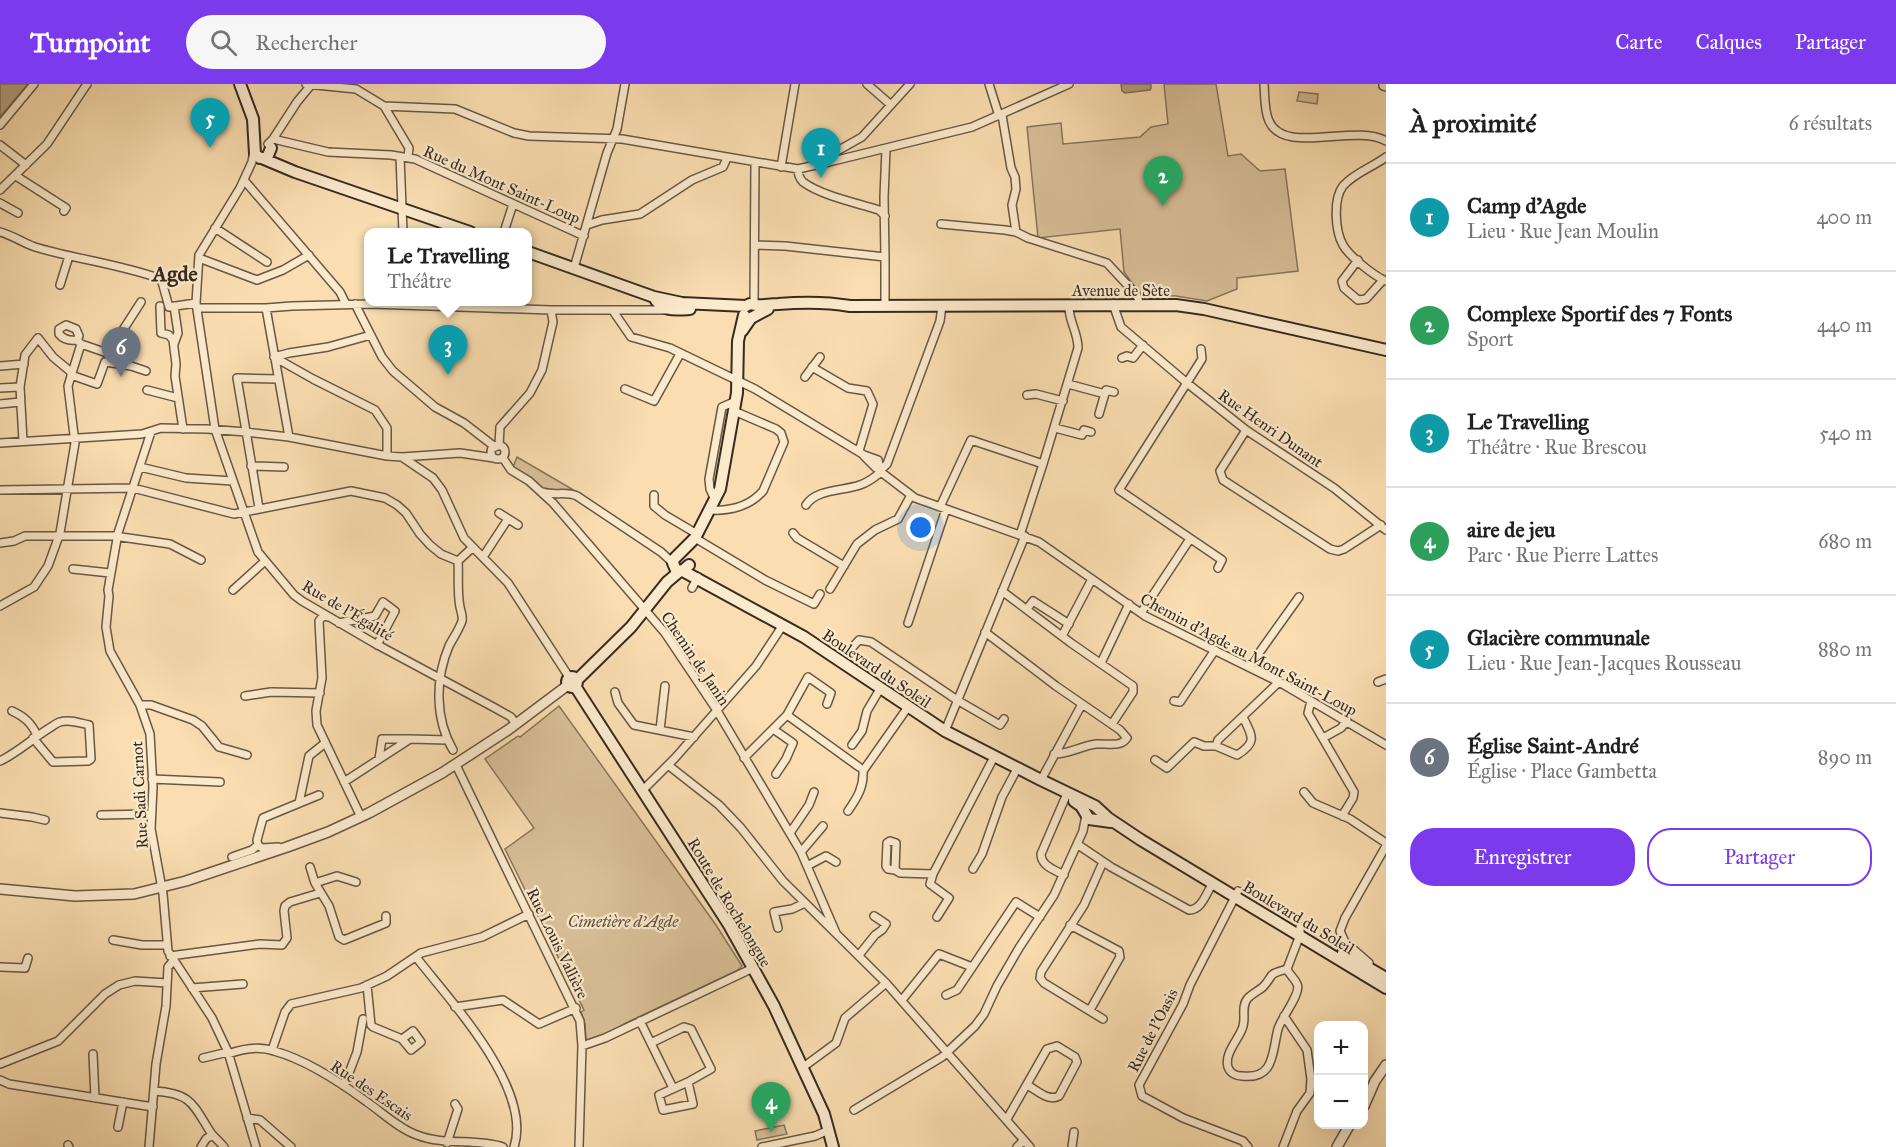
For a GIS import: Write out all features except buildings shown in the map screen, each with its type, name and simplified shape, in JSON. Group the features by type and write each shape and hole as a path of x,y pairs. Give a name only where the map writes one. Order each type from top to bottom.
{"main road":[{"path":"240,84 253,119 254,150 257,157 458,228"},
{"path":"253,119 270,143 276,158 285,167"},
{"path":"254,150 259,142 270,143"},
{"path":"263,159 270,155 270,143"},
{"name":"Avenue de Sète","path":"532,253 654,297 682,303 750,311 779,303 850,306 1176,304 1386,350"},
{"path":"654,297 657,303 667,310"},
{"name":"Avenue de Sète","path":"667,310 730,308 750,311"},
{"path":"572,682 614,645 646,610 680,563 713,505 724,476 735,406 739,336 750,311"},
{"name":"Boulevard du Soleil","path":"680,563 698,578 820,648 945,731 1017,769 1050,783 1092,814 1116,824 1213,883 1236,894"},
{"name":"Route de Rochelongue","path":"572,682 729,925 774,1005 824,1114 833,1147"},
{"name":"Boulevard du Soleil","path":"1041,780 1092,814"},
{"name":"Boulevard du Soleil","path":"1134,835 1386,978"},
{"name":"Boulevard du Soleil","path":"1300,931 1386,988"}],"street":[{"path":"0,125 34,84"},
{"path":"0,190 47,144 87,84"},
{"path":"306,84 358,86 384,106 410,148 404,157 403,228"},
{"path":"574,268 612,139 617,129 625,84"},
{"path":"781,167 795,84"},
{"path":"867,84 891,105"},
{"path":"829,162 830,154 862,138 910,84"},
{"path":"989,84 1000,116 1015,177 1016,189 1012,205 1016,232"},
{"path":"384,106 455,109 521,135 612,139 798,169 954,133 1000,116 1069,84"},
{"path":"1264,84 1269,121 1281,135 1293,139 1361,135 1386,141"},
{"path":"270,143 311,85"},
{"name":"Rue du Mont Saint-Loup","path":"270,143 335,153 404,157 426,163 584,236"},
{"path":"0,145 26,165"},
{"path":"885,306 884,178 886,149"},
{"path":"245,178 254,150"},
{"path":"1358,260 1341,281 1344,288 1358,300 1366,299 1384,280 1346,249 1341,240 1337,198 1350,179 1386,157"},
{"path":"587,225 602,220 640,214 692,180 723,167 727,158"},
{"path":"263,159 255,164 245,178 199,258 257,280 283,270 309,255"},
{"path":"750,311 755,245 755,163"},
{"path":"798,169 803,182 826,193 879,210 885,216"},
{"path":"16,176 66,208 64,211"},
{"path":"245,178 340,292 346,304"},
{"path":"0,203 18,213"},
{"path":"505,228 513,204"},
{"path":"940,224 1016,232 1028,238 1107,263 1134,292 1139,304"},
{"path":"215,228 267,262"},
{"path":"0,232 32,246 158,278 162,282 171,306 178,333 174,345"},
{"path":"755,245 885,257"},
{"path":"60,285 69,256"},
{"name":"Rue de l'Égalité","path":"199,258 196,305 215,429 258,552 294,595 377,645 511,717 516,724"},
{"path":"112,363 123,330 141,302"},
{"path":"0,443 151,432 161,428 215,429 289,438 402,458 460,453 502,458 505,451 435,406 393,371 382,357 356,304"},
{"path":"171,306 266,308 364,304"},
{"name":"Rue Henri Dunant","path":"1113,304 1121,327 1187,383 1245,430 1334,488 1383,528"},
{"path":"945,731 1022,536 1068,384 1078,344 1076,329 1070,318 1069,305"},
{"path":"160,306 161,333 172,337 174,345 183,429"},
{"path":"507,306 551,310 667,310"},
{"path":"806,505 814,496 862,484 874,478 887,464 940,321 942,306"},
{"path":"266,308 289,438"},
{"path":"494,458 491,452 497,446 500,427 531,392 542,370 553,322 551,310"},
{"name":"Chemin d'Agde au Mont Saint-Loup","path":"613,311 631,337 680,354 755,389 861,453 878,460"},
{"path":"274,357 289,352 328,347 371,335"},
{"path":"22,441 20,387 25,355 38,338 53,357 71,373 97,384 105,362 146,371"},
{"path":"0,606 34,587 48,566 59,536 75,439 68,386 79,342 113,355"},
{"path":"1122,358 1127,356 1133,358 1143,345"},
{"path":"1201,349 1202,359 1119,490 1222,560 1218,568"},
{"path":"625,389 654,401 680,354"},
{"path":"274,357 375,410 387,428 387,456"},
{"path":"805,376 819,357"},
{"path":"0,366 24,364"},
{"path":"812,367 848,388 867,391 873,404 861,453"},
{"path":"259,508 237,378 278,378"},
{"path":"1068,384 1105,394"},
{"path":"0,388 20,387"},
{"path":"147,390 178,398"},
{"path":"1099,414 1106,390 1114,392"},
{"path":"1027,396 1036,394 1063,401"},
{"path":"0,404 20,402"},
{"path":"713,505 734,508 757,498 763,491 784,442 781,433 776,429 735,406"},
{"path":"1055,428 1080,438 1084,430 1090,432"},
{"path":"1245,430 1220,471 1223,480 1330,549 1338,551 1383,528"},
{"name":"Rue Sadi Carnot","path":"151,432 117,537 110,573 106,627 115,663 140,705 150,734 152,836 162,887 166,945 171,958 212,1018 228,1053 256,1147"},
{"path":"909,623 943,508 971,440 1043,464"},
{"name":"Chemin d'Agde au Mont Saint-Loup","path":"861,453 872,465 911,495 1039,542 1141,613 1280,682 1386,746"},
{"path":"881,470 878,460 891,453"},
{"name":"Route de Rochelongue","path":"402,458 433,477 442,490 464,538 508,583 572,682"},
{"name":"Chemin de Janin","path":"502,458 512,470 553,503 665,633 717,712 790,832 836,933"},
{"path":"252,466 284,466"},
{"path":"140,467 186,478 233,481"},
{"path":"0,489 133,488 234,514 345,491 376,495 385,498 406,513 430,545 441,554 458,561"},
{"name":"Boulevard du Soleil","path":"541,492 551,495 577,496 680,563"},
{"path":"654,495 654,506 665,515 765,580 814,604 820,594"},
{"path":"830,589 851,553 866,536 897,519 911,495"},
{"path":"499,513 518,525"},
{"path":"483,557 508,519"},
{"path":"793,533 797,538 844,566"},
{"path":"0,543 14,541 25,536 117,537 170,544 201,560"},
{"path":"1141,613 1190,539"},
{"path":"453,750 447,740 440,706 440,677 449,647 463,619 458,596 458,561 472,548"},
{"path":"233,590 265,561"},
{"path":"73,569 110,573"},
{"path":"692,588 698,578"},
{"path":"1062,636 1092,579"},
{"path":"1002,591 1131,684 1134,689 1112,724"},
{"path":"1249,667 1299,597"},
{"path":"1027,609 1033,601 1069,624"},
{"path":"339,623 375,616 383,602 386,602 395,611 377,645"},
{"path":"1101,663 1128,604"},
{"path":"312,607 319,621 322,678 316,711 318,729 360,817"},
{"path":"319,621 323,616 329,617"},
{"path":"643,790 717,712 756,666 783,625"},
{"path":"985,632 1126,736 1122,744 1090,745 1064,754 1054,753"},
{"path":"850,650 859,640 871,642 957,700 1000,725 1004,719"},
{"path":"1174,701 1180,702 1215,650"},
{"path":"744,758 787,715 808,677 831,693 827,704"},
{"path":"1378,682 1386,679"},
{"path":"0,889 75,896 134,894 287,848 360,817 456,765 572,682"},
{"path":"1216,746 1218,740 1280,682"},
{"path":"660,730 665,686"},
{"path":"852,745 862,731 867,711 880,689"},
{"path":"244,696 271,692 320,693"},
{"path":"615,692 618,703 634,724 694,737"},
{"path":"1311,700 1307,709 1308,713 1354,792 1342,816"},
{"path":"1041,780 1082,704"},
{"path":"140,705 151,705 194,720 219,747 247,755"},
{"path":"848,811 858,796 863,781 862,771 908,706"},
{"path":"0,761 35,737 59,722 71,721 89,725 91,759 53,762 35,737 31,724 12,711"},
{"path":"787,715 859,767"},
{"path":"1155,759 1167,768 1194,742 1204,746 1216,746 1237,755 1251,743 1252,738 1244,716"},
{"path":"1323,738 1347,722"},
{"path":"773,729 793,744 776,774"},
{"path":"379,759 382,739 447,740"},
{"path":"344,782 410,739"},
{"path":"299,803 309,756 325,743"},
{"path":"937,917 949,898 930,884 933,874 994,757"},
{"name":"Rue Louis Vallière","path":"456,765 576,1008 582,1028 579,1147"},
{"name":"Chemin de Janin","path":"668,765 719,806 741,828 783,881 902,1000 1030,1147"},
{"path":"973,869 982,854 1002,797 1017,769"},
{"path":"152,779 220,782"},
{"path":"790,832 809,805 814,792"},
{"path":"1304,792 1312,803 1342,816 1386,845 1340,931 1345,942 1386,978"},
{"path":"258,845 262,818 319,795"},
{"path":"1064,875 1043,863 1041,854 1066,796"},
{"path":"0,813 45,820"},
{"path":"101,815 151,814"},
{"path":"854,1110 947,1053 975,1026 1064,875 1092,814"},
{"path":"801,852 823,826"},
{"path":"1077,844 1103,862 1189,910 1200,906 1213,883"},
{"path":"258,845 262,848 287,848"},
{"path":"232,857 252,850 258,845"},
{"path":"807,866 826,856 836,862"},
{"path":"1103,862 1084,905 1041,972 1040,978 1044,983 1103,1018"},
{"path":"310,867 315,883 329,906 339,938 344,940 386,923 386,916"},
{"path":"895,870 900,873 933,874"},
{"path":"315,883 337,876 356,882"},
{"path":"149,1147 156,1064 171,958 260,944 282,945 287,938 285,906 290,902 320,893"},
{"name":"Rue de l'Oasis","path":"1236,894 1183,1004 1139,1085 1142,1096 1182,1118 1244,1141 1248,1147"},
{"path":"946,995 957,990 1016,902 1040,917"},
{"path":"778,928 774,912 792,909 805,903"},
{"path":"814,912 823,910 825,906"},
{"path":"273,1050 285,1012 291,1004 302,1000 347,993 367,985 421,953 482,937 529,914"},
{"path":"859,955 886,924 874,916"},
{"path":"1070,925 1119,951 1120,957 1090,1010"},
{"path":"1287,969 1269,976 1263,987 1245,1003 1244,1027 1227,1060 1231,1072 1238,1076 1263,1073 1272,1061 1278,1027 1298,988 1287,969 1300,931"},
{"path":"113,940 142,945 166,945"},
{"path":"902,1000 939,954 972,967"},
{"path":"416,957 493,1057 516,1115 514,1147"},
{"path":"0,967 25,968 28,958"},
{"path":"582,1046 588,1046 753,968"},
{"path":"0,1064 58,1041 105,994 119,985 135,981 167,983"},
{"path":"802,1068 836,1043 845,1018 886,983"},
{"path":"192,988 243,984"},
{"path":"367,985 371,1025 402,1039"},
{"path":"455,1007 503,1000 539,1024 576,1008"},
{"path":"1283,1147 1297,1111 1310,1093 1311,1079 1307,1050 1284,1016"},
{"path":"344,1086 357,1052 363,1019"},
{"path":"640,1021 673,1088"},
{"path":"651,1043 684,1027 692,1029 711,1070 659,1095 663,1110 693,1104 688,1082"},
{"path":"1007,1119 1047,1049 1057,1047 1075,1057 1077,1062 1059,1096 1055,1099 1027,1085"},
{"name":"Rue des Escais","path":"203,1058 247,1049 273,1050 299,1061 344,1086 403,1129 425,1138 447,1143 488,1143 503,1147"},
{"path":"93,1054 95,1098"},
{"path":"1368,1084 1386,1057"},
{"path":"1368,1097 1386,1065"},
{"path":"0,1080 9,1084 153,1107"},
{"path":"154,1091 173,1093 190,1100 212,1135 224,1147"},
{"path":"118,1127 123,1102"},
{"path":"447,1143 458,1108 455,1104"},
{"path":"247,1118 260,1120 291,1147"},
{"path":"1337,1147 1348,1129"},
{"path":"1344,1147 1354,1129"},
{"path":"762,1147 815,1136 829,1130"},
{"path":"1072,1147 1074,1132"},
{"path":"201,1147 212,1135"},
{"path":"1017,1147 1024,1140"}],"green space":[{"path":"1164,84 1216,84 1228,156 1241,154 1260,171 1285,169 1298,271 1237,278 1237,289 1207,301 1149,295 1138,291 1124,272 1120,229 1038,238 1027,127 1061,123 1063,144 1140,137 1151,127 1168,124"},
{"path":"1299,92 1318,94 1317,104 1297,101"},
{"path":"517,457 572,489 548,492 513,467"},
{"name":"Cimetière d'Agde","path":"559,706 716,925 742,966 738,970 626,1023 616,1031 586,1041 585,1024 581,1012 584,1010 505,849 534,828 485,759 518,736 520,737"},
{"path":"784,1125 787,1134 757,1140 755,1131"}],"shaded area":[{"path":"0,84 28,84 0,117"},
{"path":"1121,84 1151,84 1151,88 1125,93 1122,91"}],"place":[{"name":"Glacière communale","path":"210,148"},
{"name":"Camp d'Agde","path":"821,178"},
{"name":"Complexe Sportif des 7 Fonts","path":"1163,206"},
{"name":"Le Travelling","path":"448,375"},
{"name":"Église Saint-André","path":"121,377"},
{"name":"aire de jeu","path":"771,1132"}],"district":[{"name":"Agde","path":"175,273"}]}
